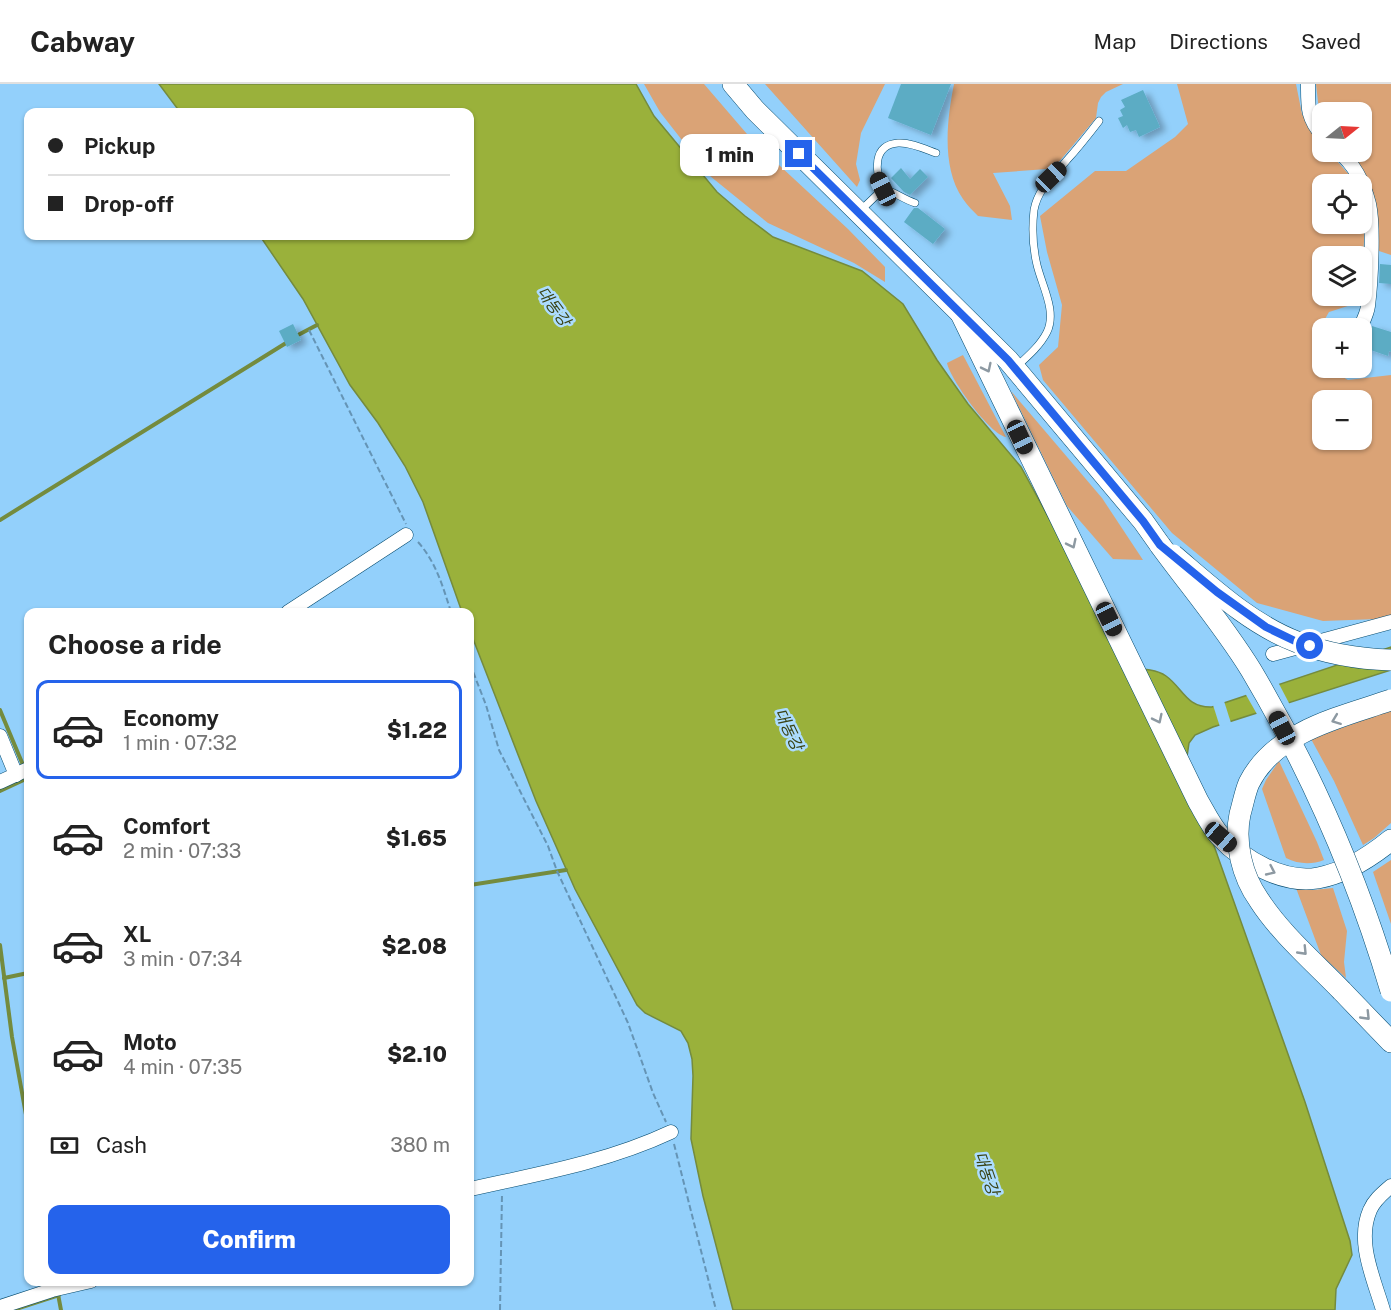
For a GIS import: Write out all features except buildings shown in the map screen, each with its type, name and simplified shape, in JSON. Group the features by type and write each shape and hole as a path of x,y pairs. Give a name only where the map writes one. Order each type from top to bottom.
{"main road":[{"path":"733,84 755,110 1012,364 1143,521 1218,623 1250,669 1314,788 1335,834 1391,992"},
{"path":"962,315 1198,801 1221,837 1244,857 1264,868 1279,875 1303,879 1319,878 1352,866 1391,840"},
{"path":"1160,545 1217,592 1266,627 1283,636 1339,654 1365,659 1391,660"},
{"path":"1391,700 1310,730 1291,739 1273,752 1249,784 1239,819 1238,836 1242,864 1257,899 1391,1042"}],"street":[{"path":"1308,84 1308,103 1312,124"},
{"path":"1351,162 1361,181 1369,205 1371,244 1367,308 1364,318"},
{"path":"294,608 406,532"},
{"path":"1273,654 1391,622"},
{"path":"0,736 22,772 0,782"},
{"path":"474,1188 602,1158 648,1143 671,1132"},
{"path":"1383,1310 1366,1252 1366,1227 1370,1209 1378,1197 1391,1186"},
{"path":"0,1307 69,1286"}],"lane":[{"path":"1012,364 1040,342 1048,331 1048,301 1034,252 1034,209 1051,177 1099,121"},
{"path":"883,189 877,176 876,166 879,155 888,146 898,143 936,153"},
{"path":"865,220 883,189"},
{"path":"883,189 895,192 915,203"}],"path":[{"path":"309,330 406,522 406,532 428,552 450,608"},
{"path":"474,674 499,750 548,846 557,871 628,1023 653,1093 671,1132 716,1310"},
{"path":"500,1310 502,1182"}],"shaded area":[{"path":"644,84 704,84 753,141 848,229 885,267 885,282 854,263 768,223 710,176 660,112"},
{"path":"765,84 885,84 861,133 856,164 860,180 857,187"},
{"path":"954,84 1123,84 1101,97 1096,118 1058,163 1047,169 993,173 1010,206 1012,220 978,216 956,186 951,172 948,143 949,112"},
{"path":"1177,84 1296,84 1302,114 1312,129 1312,162 1338,162 1348,174 1312,174 1312,234 1364,234 1364,246 1312,246 1312,306 1348,306 1329,312 1326,318 1312,318 1312,378 1345,378 1348,380 1391,375 1391,615 1378,619 1323,621 1257,603 1172,533 1043,380 1039,365 1058,347 1062,305 1047,252 1040,216 1095,171 1126,171 1175,137 1188,124"},
{"path":"1316,84 1391,84 1391,255 1376,250 1371,234 1372,174 1354,174 1351,162 1372,162 1372,102 1318,102"},
{"path":"963,355 1006,437 990,427 955,381 947,363"},
{"path":"1011,391 1102,498 1143,560 1113,559 1067,506"},
{"path":"1391,710 1391,823 1363,845 1334,781 1311,739"},
{"path":"1279,761 1324,860 1305,863 1286,858 1262,789"},
{"path":"1391,860 1391,924 1373,872"},
{"path":"1296,888 1313,890 1333,888 1347,931 1344,962 1346,978 1321,955"}],"water":[{"name":"대동강","path":"159,84 636,84 654,116 717,192 745,216 773,237 862,271 903,304 937,360 968,404 1021,467 1064,546 1124,668 1146,669 1162,673 1191,701 1212,707 1391,647 1391,670 1213,727 1195,735 1189,743 1183,784 1213,843 1305,1102 1350,1241 1352,1255 1336,1289 1335,1310 733,1310 703,1196 691,1139 693,1076 688,1043 681,1031 645,1013 637,1005 575,889 536,801 474,641 474,608 461,608 423,502 405,466 378,423 350,385 303,299 263,240 474,240 474,108 177,108"}],"pier":[{"path":"1278,682 1290,705 1258,716 1245,693"},
{"path":"1224,701 1231,723 1220,727 1213,705"}],"waterway":[{"path":"298,335 317,325"},
{"path":"0,520 286,343"},
{"path":"0,710 24,767"},
{"path":"0,791 24,780"},
{"path":"474,884 566,870"},
{"path":"0,945 12,1037 24,1104"},
{"path":"4,978 24,974"},
{"path":"58,1294 61,1310"},
{"path":"13,1310 59,1295"}],"route":[{"path":"799,154 1008,360 1143,521 1160,545 1217,592 1266,627 1310,646"}]}
